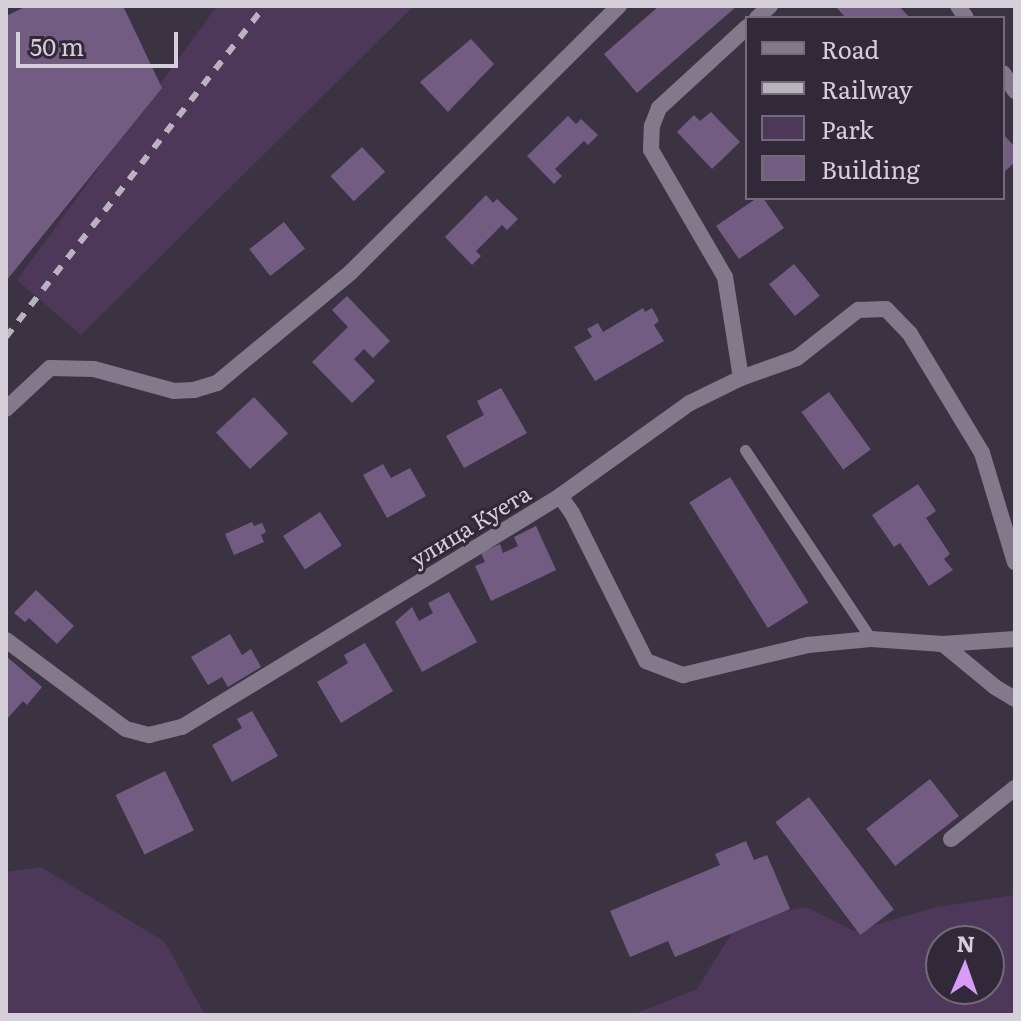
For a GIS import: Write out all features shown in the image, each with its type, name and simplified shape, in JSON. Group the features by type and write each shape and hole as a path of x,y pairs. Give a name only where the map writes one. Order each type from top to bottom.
{"street":[{"path":"6,409 50,368 94,369 174,391 194,390 217,383 350,273 426,201 575,46 619,6"},
{"path":"741,378 725,277 651,150 652,126 659,108 745,29"},
{"path":"560,496 690,403 741,378 797,358 858,310 886,309 910,334 982,453 1015,562"},
{"name":"улица Куета","path":"6,640 126,729 149,735 182,727 560,496 572,513 646,661 683,675 808,645 871,639 943,644 1015,639"},
{"path":"943,644 995,687 1015,699"},
{"path":"951,839 1015,788"}],"lane":[{"path":"745,450 871,639"}],"green space":[{"path":"217,6 414,6 81,335 17,280"},
{"path":"41,867 165,942 205,1015 6,1015 6,872"},
{"path":"1015,895 1015,1015 632,1015 697,989 740,920 806,907 854,931 937,907"}],"building":[{"path":"27,6 123,6 162,88 6,281 6,16"},
{"path":"659,6 737,6 637,93 604,54"},
{"path":"835,6 899,6 908,16 844,16"},
{"path":"471,39 494,64 448,112 420,82"},
{"path":"711,112 740,142 712,169 677,132 694,115 700,121"},
{"path":"568,116 576,124 581,119 598,135 588,145 584,141 555,169 562,176 554,184 527,156"},
{"path":"1005,136 1015,147 1015,162 1005,171"},
{"path":"362,147 385,172 354,201 331,176"},
{"path":"486,195 493,203 497,199 518,219 507,230 502,225 476,251 481,256 472,265 445,237"},
{"path":"754,200 764,200 784,228 739,259 716,226"},
{"path":"284,222 305,249 270,276 249,249"},
{"path":"794,264 820,296 795,316 769,284"},
{"path":"347,296 390,341 373,358 364,349 354,359 375,381 352,403 312,362 348,327 332,310"},
{"path":"643,308 645,312 652,308 659,321 654,325 664,341 595,381 574,347 592,337 587,329 598,323 603,332"},
{"path":"501,388 527,433 464,468 446,436 484,415 477,401"},
{"path":"829,392 871,449 843,469 801,412"},
{"path":"254,397 288,434 250,469 216,432"},
{"path":"383,464 391,478 410,468 426,496 387,518 363,475"},
{"path":"730,477 808,603 768,628 689,502"},
{"path":"918,484 936,511 926,518 950,554 944,559 953,570 929,586 900,543 894,547 872,515"},
{"path":"320,512 342,546 305,570 283,536"},
{"path":"252,522 254,526 262,523 266,532 261,535 264,542 234,555 225,534"},
{"path":"536,526 556,570 491,601 475,566 485,562 481,553 500,544 503,553 518,546 514,537"},
{"path":"36,590 74,626 57,644 29,618 25,622 14,613"},
{"path":"449,592 477,642 422,672 395,622 412,607 419,621 433,613 428,603"},
{"path":"230,634 242,655 251,649 261,667 228,687 222,677 208,685 191,657"},
{"path":"365,643 393,691 341,723 317,682 348,663 344,655"},
{"path":"6,656 42,687 27,705 23,701 6,720"},
{"path":"252,711 278,756 232,782 212,745 242,728 237,719"},
{"path":"165,771 194,830 144,854 116,795"},
{"path":"930,779 959,816 895,866 866,829"},
{"path":"809,797 894,910 860,935 775,822"},
{"path":"746,841 754,860 767,855 790,909 675,957 668,941 630,957 610,911 720,865 715,854"}],"railway":[{"path":"6,337 265,6"}]}
